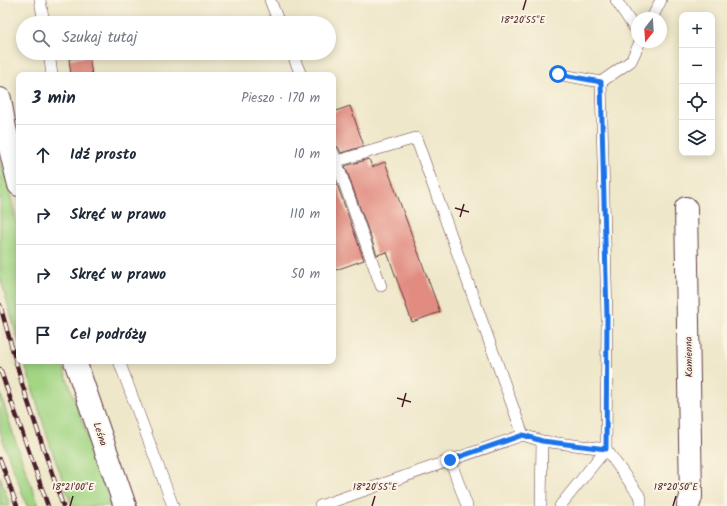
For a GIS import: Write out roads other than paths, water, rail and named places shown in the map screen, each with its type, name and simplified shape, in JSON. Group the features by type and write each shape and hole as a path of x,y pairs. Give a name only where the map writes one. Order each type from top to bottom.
{"street":[{"path":"0,99 5,128 16,173"},
{"name":"Kamienna","path":"686,208 691,497 688,506"},
{"name":"Leśna","path":"75,364 125,506"}],"lane":[{"path":"40,0 43,16"},
{"path":"270,0 276,16"},
{"path":"616,0 631,23"},
{"path":"655,12 661,0"},
{"path":"558,74 601,82 631,61 637,48"},
{"path":"50,60 52,72"},
{"path":"295,60 300,72"},
{"path":"601,82 607,318 606,449 641,498 641,506"},
{"path":"336,156 416,138 523,435"},
{"path":"336,159 381,286"},
{"path":"120,364 172,506"},
{"path":"320,506 523,435 542,441 606,449"},
{"path":"541,506 542,441"},
{"path":"560,506 606,449"},
{"path":"450,460 467,506"}],"railway":[{"path":"0,305 16,362"},
{"path":"17,364 63,506"},
{"path":"0,369 48,506"},
{"path":"0,459 17,506"}]}
